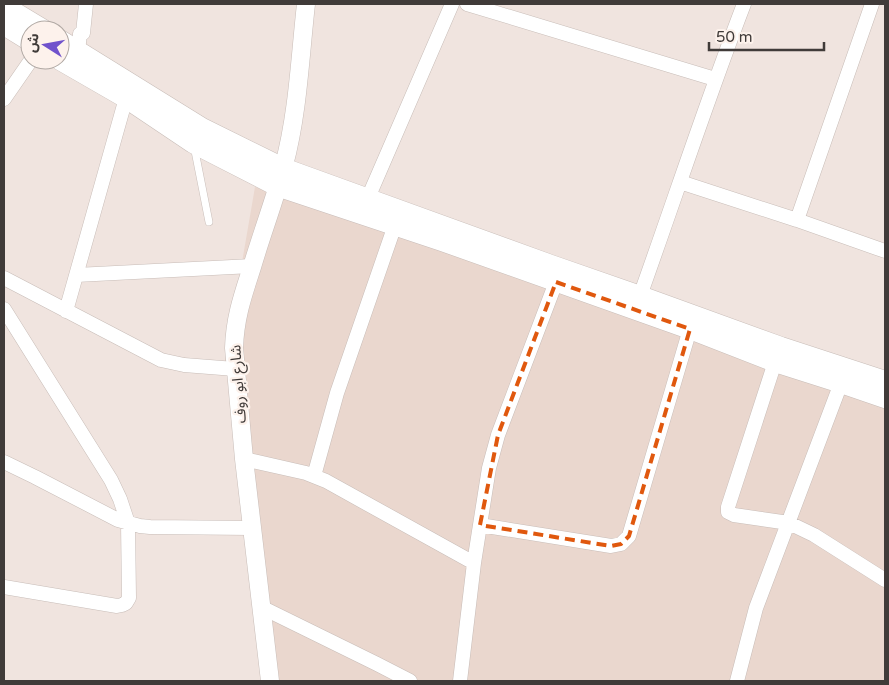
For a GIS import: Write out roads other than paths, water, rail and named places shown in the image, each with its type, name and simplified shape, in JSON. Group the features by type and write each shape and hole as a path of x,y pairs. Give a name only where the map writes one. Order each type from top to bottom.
{"main road":[{"path":"4,6 27,20"},
{"path":"4,25 20,35"},
{"path":"70,60 194,143 395,225 420,225 551,266 885,382"},
{"path":"70,60 202,128 280,177 368,198 420,225 556,282 690,329 775,362 885,398"}],"street":[{"path":"70,57 80,34 83,33 86,4"},
{"name":"شارع ابو روف","path":"270,681 244,459 235,369 234,332 239,307 290,143 306,4"},
{"path":"368,198 452,4"},
{"path":"471,4 715,79"},
{"path":"640,296 715,79 744,4"},
{"path":"796,220 872,4"},
{"path":"4,99 24,70"},
{"path":"66,311 126,98"},
{"path":"680,182 885,251"},
{"path":"314,476 339,386 395,225"},
{"path":"76,275 252,266"},
{"path":"4,278 161,360 184,365 235,369"},
{"path":"460,681 474,563 489,468 498,435 556,282"},
{"path":"4,309 111,480 120,499 128,523 129,598 122,606 117,606 4,587"},
{"path":"480,525 611,546 621,544 629,536 690,329"},
{"path":"775,362 728,512 734,515 789,524 814,536 885,580"},
{"path":"737,681 756,608 841,383"},
{"path":"244,459 314,476 326,481 474,563"},
{"path":"4,462 118,520 128,523 150,527 252,528"},
{"path":"261,607 410,681"}],"lane":[{"path":"194,143 209,222"}]}
